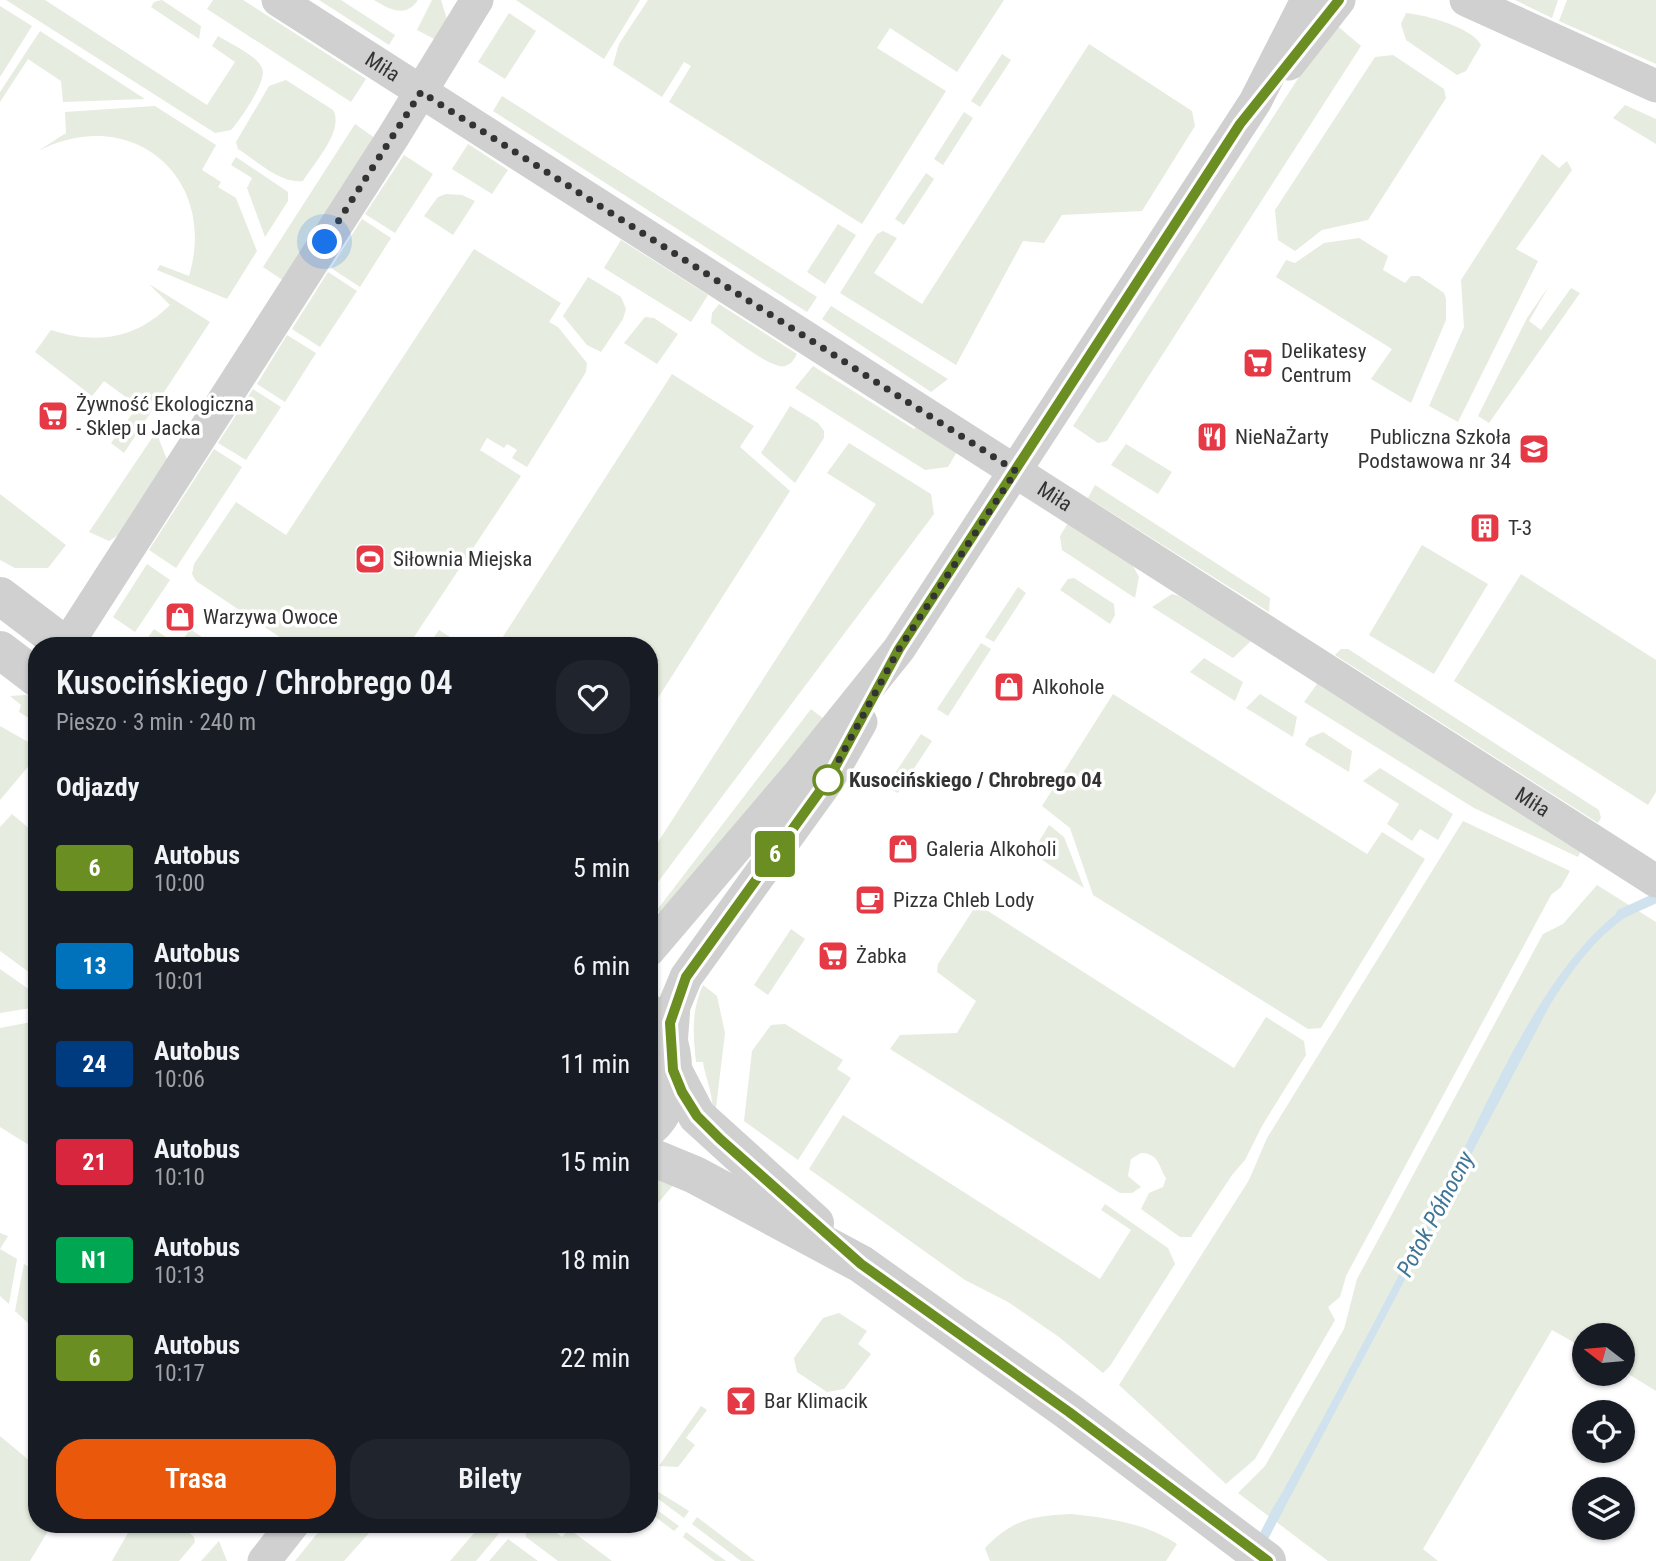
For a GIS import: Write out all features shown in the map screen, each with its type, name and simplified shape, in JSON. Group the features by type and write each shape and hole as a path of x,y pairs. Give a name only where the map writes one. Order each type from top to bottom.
{"street":[{"name":"Miła","path":"278,0 1647,875"},
{"path":"72,637 421,92 477,0"},
{"path":"658,1114 667,1099 672,1057 672,1014 686,977 828,780 899,649 1255,102 1307,0"},
{"path":"1255,102 1297,55 1339,0"},
{"path":"1466,0 1656,86"},
{"path":"0,596 54,637"},
{"path":"658,939 798,775 899,649"},
{"path":"0,650 28,671"},
{"path":"658,1023 664,1030 672,1057 697,1116 861,1264 1058,1404 1268,1561"},
{"path":"658,1160 695,1175 861,1264"},
{"path":"264,1561 286,1533"}],"shaded area":[{"path":"6,0 45,0 207,105 235,62 212,46 218,36 259,63 263,74 261,81 231,130 215,133"},
{"path":"162,0 201,26 199,39 151,7 154,2"},
{"path":"213,0 243,0 366,79 351,102 207,9"},
{"path":"319,0 341,0 395,35 389,45"},
{"path":"374,0 418,0 403,11 386,7"},
{"path":"432,0 441,0 449,26 438,41 417,30"},
{"path":"516,0 640,0 604,59"},
{"path":"648,0 1004,0 957,72 890,28 877,48 946,91 862,224 669,102 691,66 684,62 662,97 613,65 619,44"},
{"path":"1515,0 1558,0 1552,18"},
{"path":"1567,0 1656,0 1656,64 1559,21"},
{"path":"0,6 32,26 0,77"},
{"path":"509,13 536,31 505,79 478,62"},
{"path":"1406,13 1458,27 1476,39 1481,45 1466,71 1457,75 1406,40 1401,24"},
{"path":"1334,23 1361,46 1107,441 1098,443 1073,426"},
{"path":"40,31 145,99 63,102 61,81 28,59 0,102 0,92"},
{"path":"1089,44 1192,111 1195,126 1142,211 1062,215 1044,243 1023,241 956,365 840,293 877,234 883,231 897,238 874,273 922,304"},
{"path":"1002,54 1011,60 980,107 971,101"},
{"path":"1393,55 1444,89 1446,98 1368,220 1322,230 1295,251 1278,240 1275,210 1375,57"},
{"path":"286,80 333,110 336,118 331,137 303,181 286,179 269,171 238,149 236,142 269,86"},
{"path":"502,96 817,297 807,312 493,111"},
{"path":"1625,105 1656,119 1656,144 1613,118"},
{"path":"155,106 216,145 202,170 221,182 218,187 236,198 257,251 227,299 157,270 160,265 189,276 195,240 191,208 179,180 159,158 134,143 105,136 72,138 38,151 66,133 65,112"},
{"path":"964,112 973,118 943,165 934,159"},
{"path":"355,124 376,139 284,281 263,267"},
{"path":"468,144 508,170 492,194 452,169"},
{"path":"1542,154 1559,168 1567,161 1572,170 1516,249 1538,261 1458,422 1429,406 1464,327 1461,280"},
{"path":"404,155 433,174 395,233 365,214"},
{"path":"236,157 288,192 288,201 265,237 247,188 252,178 231,165"},
{"path":"926,173 934,179 904,225 895,219"},
{"path":"446,194 462,195 475,201 453,235 424,216 438,197"},
{"path":"362,219 391,238 360,287 331,268"},
{"path":"838,224 856,235 825,284 807,272"},
{"path":"1359,238 1388,256 1383,270 1405,283 1411,276 1419,276 1444,293 1446,299 1446,320 1411,403 1371,379 1392,349 1276,277 1286,260 1295,263 1324,243"},
{"path":"621,240 708,295 691,322 604,268"},
{"path":"474,249 561,303 549,322 558,327 587,363 586,372 527,467 512,458 517,450 507,444 504,448 487,438 480,450 521,476 414,637 280,637 196,581 192,574 194,564 236,502 286,535"},
{"path":"328,272 357,291 320,347 292,329"},
{"path":"588,277 621,297 626,309 623,319 601,352 587,345 563,316"},
{"path":"149,284 210,322 124,453 111,443 138,406 104,381 92,396 35,352 51,330 68,335 99,338 129,332 143,325 170,305"},
{"path":"1549,286 1529,321 1541,330 1571,288 1580,293 1489,423 1478,416 1527,318"},
{"path":"719,304 797,354 789,364 778,366 748,349 711,323 712,313"},
{"path":"831,306 948,379 931,392 822,319"},
{"path":"645,317 654,318 678,334 657,364 624,343"},
{"path":"287,335 316,353 285,402 257,384"},
{"path":"813,366 914,429 918,425 958,450 948,467 925,470 795,388"},
{"path":"672,374 754,426 740,447 790,491 658,698 658,637 503,637"},
{"path":"253,389 281,407 246,460 218,443"},
{"path":"790,406 818,423 824,431 824,438 795,483 761,453"},
{"path":"156,432 168,462 121,533 109,541 89,532"},
{"path":"849,443 931,494 934,514 658,882 658,842 876,504 827,473"},
{"path":"1126,444 1172,472 1158,494 1111,465"},
{"path":"214,449 242,467 176,568 149,550"},
{"path":"1095,485 1270,598 1269,612 1088,498"},
{"path":"0,494 66,545 48,568 15,568 0,560"},
{"path":"1068,523 1133,566 1139,577 1135,598 1062,550 1060,536"},
{"path":"1422,545 1488,584 1434,674 1369,635"},
{"path":"147,564 170,580 135,632 113,617"},
{"path":"1521,574 1656,660 1656,792 1648,805 1454,681"},
{"path":"1074,578 1114,604 1115,615 1110,624 1060,590 1068,579"},
{"path":"1018,587 1026,593 994,642 985,637"},
{"path":"1172,594 1251,641 1233,658 1152,607"},
{"path":"154,629 166,637 148,637"},
{"path":"190,629 202,637 185,637"},
{"path":"439,630 450,637 434,637"},
{"path":"981,643 991,649 948,716 937,709"},
{"path":"1341,649 1348,649 1599,810 1601,818 1598,823 1335,655"},
{"path":"1204,658 1243,682 1235,701 1190,672"},
{"path":"1317,684 1581,851 1578,857 1474,808 1304,702"},
{"path":"1113,694 1367,854 1382,832 1425,859 1321,1028 1308,1029 1093,895 1070,828 1042,806"},
{"path":"1260,694 1297,717 1293,737 1246,708"},
{"path":"10,696 28,696 28,718 19,712 21,705"},
{"path":"811,709 824,719 663,915 658,909"},
{"path":"0,726 28,742 28,767 0,800"},
{"path":"1323,732 1352,751 1349,772 1305,745 1309,738"},
{"path":"921,734 932,741 898,793 886,787"},
{"path":"1380,768 1453,814 1438,840 1420,829 1412,841 1387,824 1399,804 1363,781"},
{"path":"12,814 28,827 28,971 0,951 0,827"},
{"path":"1463,821 1570,871 1561,887 1551,895 1346,1276 1340,1297 1328,1307 1335,1320 1255,1459 1226,1484 1119,1385 1249,1180 1267,1138"},
{"path":"1049,825 1064,837 1084,888 1032,853"},
{"path":"1597,885 1656,922 1656,1391 1635,1378 1635,1323 1572,1323 1572,1341 1552,1330 1423,1549 1438,1561 1328,1561 1238,1493 1265,1466 1344,1329 1357,1279 1543,934 1563,924"},
{"path":"977,904 1234,1068 1266,1017 1304,1041 1306,1055 1262,1126 1245,1160 1191,1237 1180,1237 1141,1209 1149,1193 1163,1187 1166,1178 1158,1161 1152,1156 1141,1153 1131,1159 1128,1176 1141,1187 1132,1193 1120,1193 890,1049 900,1035 957,1033 976,1001 937,972 938,964"},
{"path":"791,929 805,939 768,995 754,985"},
{"path":"0,969 28,989 28,1008 0,1013"},
{"path":"703,985 717,996 725,1033 715,1116 711,1111 711,1094 703,1062 696,1062 695,1014"},
{"path":"28,1023 28,1144 0,1127 0,1028"},
{"path":"785,1024 843,1060 837,1069 851,1078 798,1160 744,1121 752,1051 771,1025"},
{"path":"843,1115 1100,1279 1131,1230 1101,1210 1105,1204 1168,1248 1175,1264 1110,1366 1103,1373 1059,1337 1008,1302 965,1280 809,1169"},
{"path":"658,1173 678,1179 658,1203"},
{"path":"0,1233 8,1236 0,1249"},
{"path":"0,1249 17,1259 9,1304 0,1296"},
{"path":"24,1264 28,1266 28,1323 15,1311"},
{"path":"839,1313 867,1331 858,1344 871,1354 844,1389 827,1392 797,1372 794,1358 823,1318"},
{"path":"701,1406 707,1410 686,1438 695,1445 678,1467 659,1466"},
{"path":"0,1436 28,1459 28,1533 47,1533 30,1561 0,1561"},
{"path":"658,1492 689,1511 684,1518 658,1499"},
{"path":"658,1511 679,1526 674,1531 658,1519"},
{"path":"1071,1514 1139,1526 1177,1544 1166,1561 990,1561 985,1548 1014,1525 1034,1518"},
{"path":"697,1517 755,1561 741,1561 692,1524"},
{"path":"686,1532 726,1561 715,1561 683,1537"},
{"path":"128,1533 190,1533 194,1537 195,1542 179,1561 112,1561"},
{"path":"318,1533 369,1533 344,1561 295,1561"},
{"path":"474,1533 499,1533 476,1561 450,1561"},
{"path":"525,1533 556,1533 562,1537 566,1533 574,1533 612,1561 558,1561 526,1537"},
{"path":"508,1539 538,1561 489,1561"},
{"path":"219,1541 227,1561 201,1561"}],"water":[{"path":"1628,905 1637,910 1611,929 1588,952 1550,1005 1277,1522 1269,1516 1380,1311 1523,1034 1571,961 1598,930"}],"waterway":[{"name":"Potok Północny","path":"1621,914 1656,898"},
{"name":"Potok Północny","path":"1259,1546 1279,1507"}],"bus line":[{"name":"6","path":"1268,1561 1069,1412 861,1264 720,1139 697,1116 682,1092 673,1070 670,1023 679,990 686,977 828,780 857,732 899,649 1240,124 1339,0"}],"place":[{"name":"Delikatesy Centrum","path":"1258,363"},
{"name":"Żywność Ekologiczna - Sklep u Jacka","path":"53,416"},
{"name":"NieNaŻarty","path":"1212,437"},
{"name":"Publiczna Szkoła Podstawowa nr 34","path":"1534,449"},
{"name":"T-3","path":"1485,528"},
{"name":"Siłownia Miejska","path":"370,559"},
{"name":"Warzywa Owoce","path":"180,617"},
{"name":"Alkohole","path":"1009,687"},
{"name":"Kusocińskiego / Chrobrego 04","path":"828,780"},
{"name":"Galeria Alkoholi","path":"903,849"},
{"name":"Pizza Chleb Lody","path":"870,900"},
{"name":"Żabka","path":"833,956"},
{"name":"Bar Klimacik","path":"741,1401"}],"route":[{"path":"325,242 421,92 1016,471 899,649 857,732 828,780"}]}
